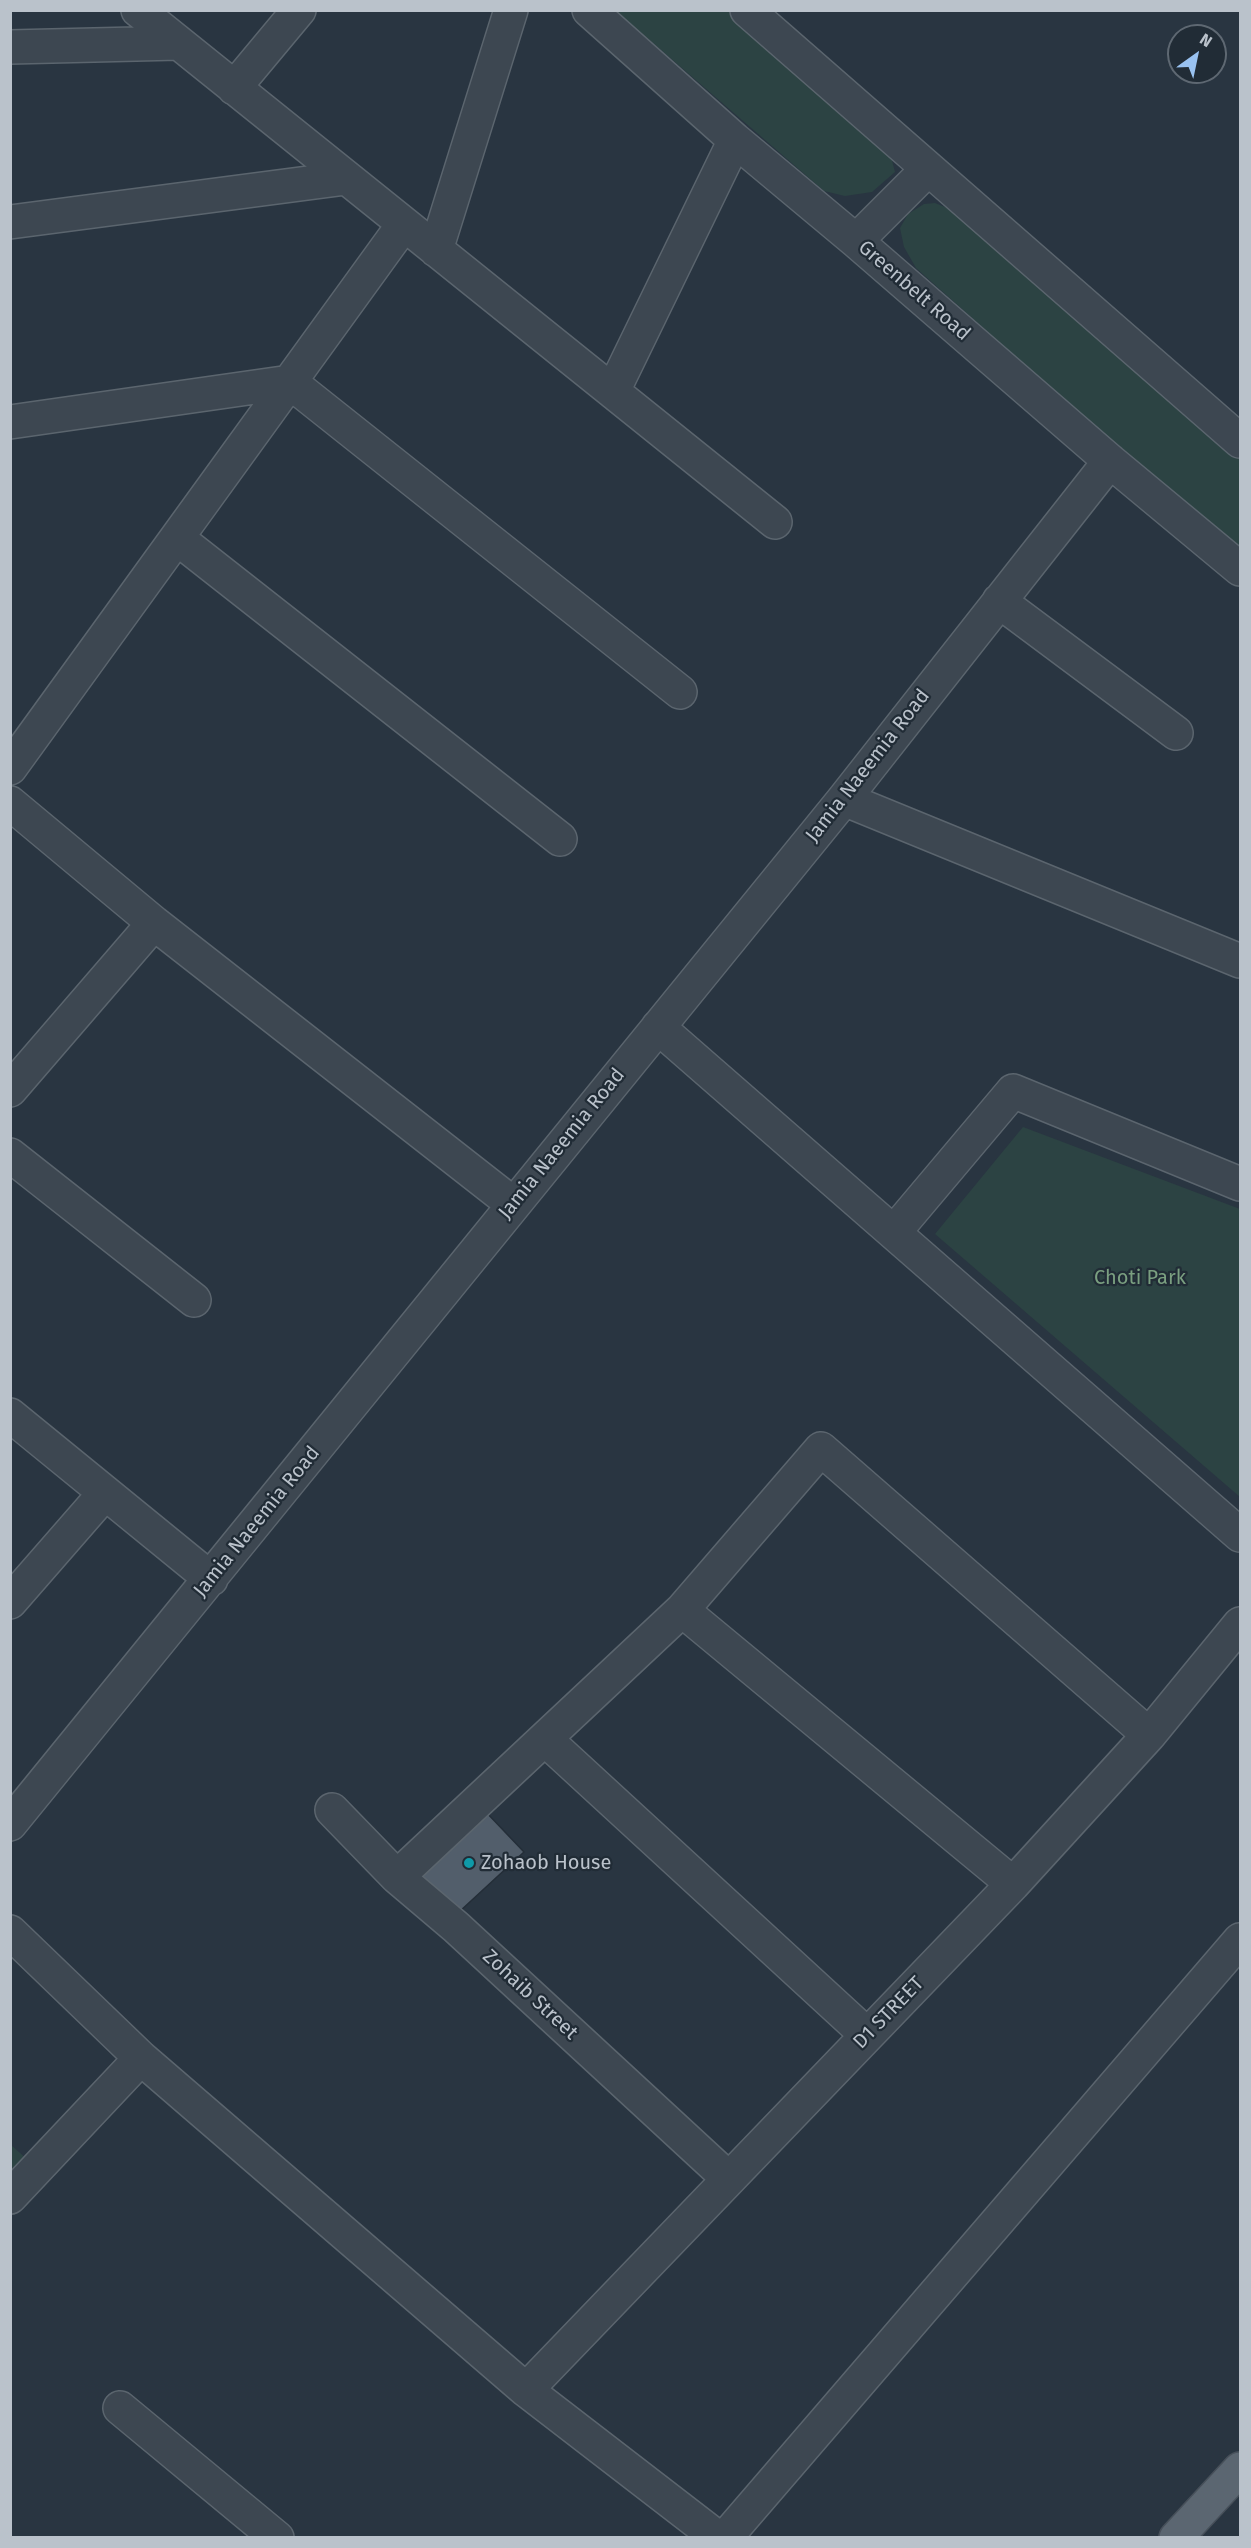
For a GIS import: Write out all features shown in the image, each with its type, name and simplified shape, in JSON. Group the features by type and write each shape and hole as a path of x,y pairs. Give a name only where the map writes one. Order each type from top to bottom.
{"main road":[{"path":"1176,2538 1240,2469"}],"street":[{"path":"138,10 775,522"},
{"path":"234,88 299,10"},
{"path":"436,250 511,10"},
{"name":"Greenbelt Road","path":"589,10 735,140 856,241 1110,461 1240,569"},
{"path":"747,10 1240,441"},
{"path":"10,47 178,43"},
{"path":"613,392 735,140"},
{"path":"856,241 928,169"},
{"path":"10,222 346,178"},
{"path":"10,768 404,224"},
{"path":"10,422 290,382 680,692"},
{"name":"Jamia Naeemia Road","path":"10,1824 844,799 1110,461"},
{"path":"177,538 560,839"},
{"path":"999,601 1176,733"},
{"path":"844,799 1240,961"},
{"path":"10,803 154,922 513,1204"},
{"path":"10,1090 154,922"},
{"path":"658,1027 895,1231 1240,1535"},
{"path":"895,1231 1013,1091 1240,1184"},
{"path":"10,1155 194,1300"},
{"path":"10,1415 211,1579"},
{"path":"397,1877 682,1610 821,1449 1149,1735"},
{"path":"10,1602 105,1493"},
{"path":"682,1610 1013,1884"},
{"name":"D1 STREET","path":"526,2390 1013,1884 1149,1735 1240,1624"},
{"path":"545,1739 867,2035"},
{"name":"Zohaib Street","path":"332,1810 397,1877 456,1927 729,2179"},
{"path":"10,1932 141,2058 526,2390 718,2538"},
{"path":"725,2538 1240,1940"},
{"path":"10,2198 141,2058"},
{"path":"120,2408 277,2538"}],"green space":[{"path":"616,11 735,11 890,153 895,172 872,192 845,196 824,191"},
{"path":"935,203 960,213 1240,457 1240,548 1123,452 916,268 904,247 900,228 908,214 924,204"},
{"name":"Choti Park","path":"1023,1127 1240,1209 1240,1497 935,1234"},
{"path":"11,2145 37,2168 11,2197"}],"building":[{"name":"Zohaob House","path":"485,1811 524,1852 459,1912 413,1874"}],"place":[{"name":"Zohaob House","path":"469,1863"}]}
